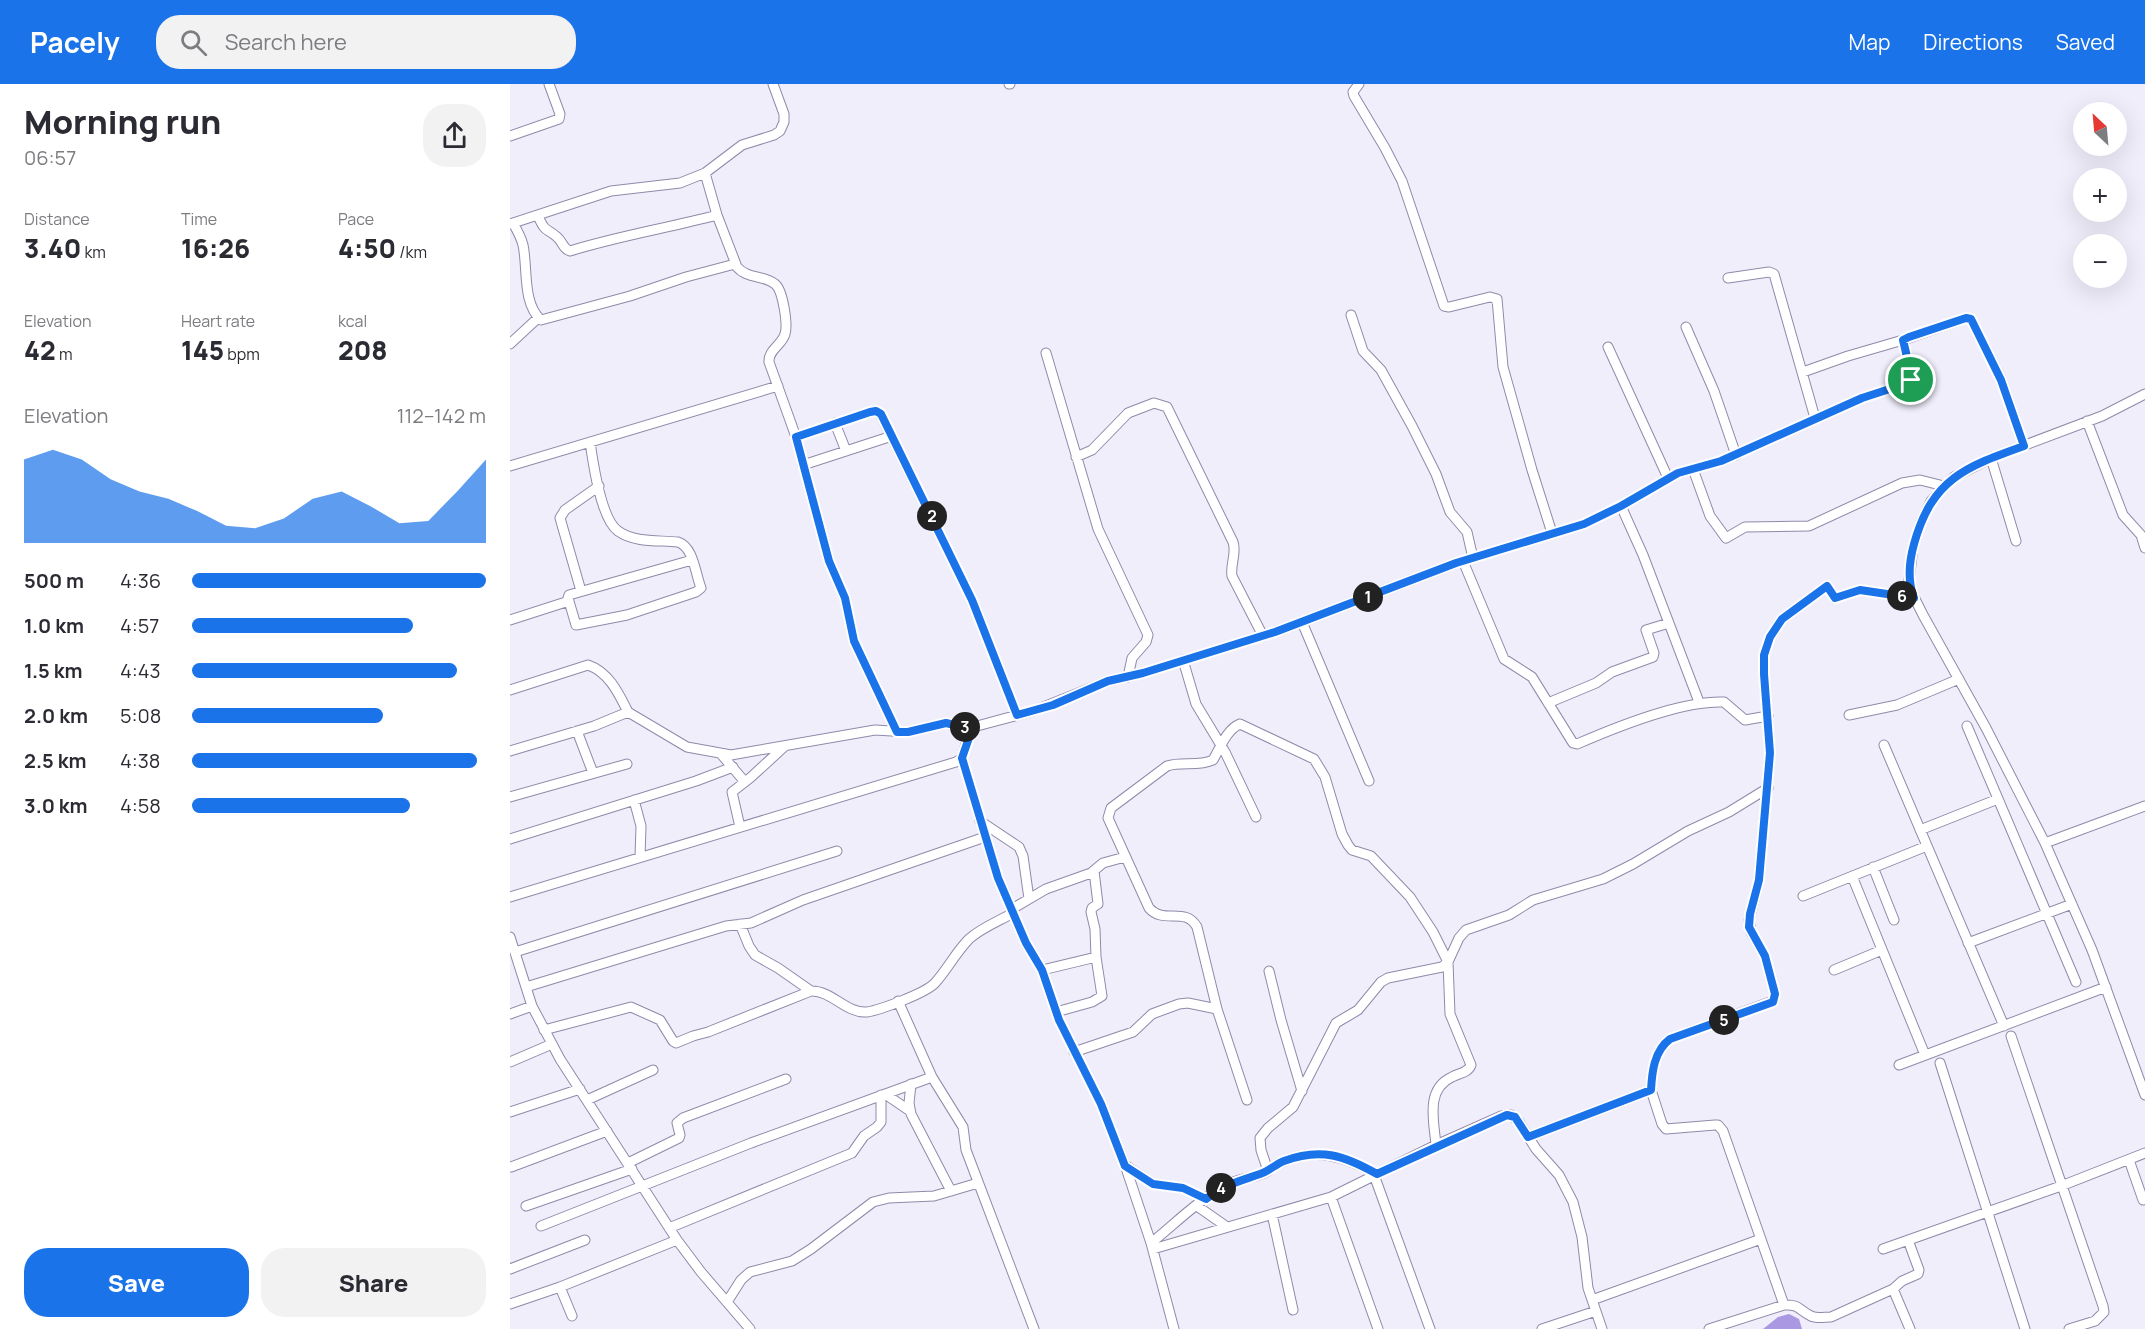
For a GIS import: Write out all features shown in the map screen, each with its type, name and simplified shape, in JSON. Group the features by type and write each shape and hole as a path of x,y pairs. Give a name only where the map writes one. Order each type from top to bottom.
{"street":[{"path":"510,136 560,119 549,84"},
{"path":"538,318 526,288 523,247 512,223 611,191 680,183 705,172 747,143 780,131 784,122 784,114 773,84"},
{"path":"1359,84 1353,92 1354,96 1402,181 1444,306 1449,307 1490,297 1496,298 1503,367 1552,532"},
{"path":"705,172 717,215 735,264 743,273 773,283 777,287 784,309 786,333 768,358 796,437 829,561 845,598 854,641 897,732"},
{"path":"538,216 546,230 557,237 565,249 570,251 621,236 717,215"},
{"path":"538,318 543,320 735,264"},
{"path":"1728,279 1768,272 1774,274 1815,418"},
{"path":"1351,315 1362,350 1381,370 1431,465 1450,512 1467,532 1473,558"},
{"path":"510,344 538,318"},
{"path":"1803,372 1970,318 2001,380 2024,446"},
{"path":"1686,327 1714,391 1736,454"},
{"path":"510,690 588,665 611,682 628,712 687,747 721,754 743,754 867,731 908,732 946,723 972,729 982,724 1053,705 1108,681 1263,636 1463,561 1584,524 1621,506 1668,478 1721,461 1815,418 1911,380 1903,340"},
{"path":"1608,347 1668,478"},
{"path":"1046,353 1098,529 1148,635 1146,642 1132,658 1128,676"},
{"path":"510,466 778,386"},
{"path":"2145,394 2087,421 1991,458 1954,477 1931,501 1921,522 1913,547 1909,580 1914,598 1986,728 2072,904 2106,987 2145,1095"},
{"path":"1076,457 1096,447 1128,413 1155,403 1167,407 1233,542 1235,549 1231,566 1232,576 1263,636"},
{"path":"796,437 876,411 881,414 972,600 1017,715"},
{"path":"2087,421 2123,515 2141,535 2145,548"},
{"path":"835,423 846,451"},
{"path":"803,465 892,436"},
{"path":"590,442 608,517 618,531 647,541 682,543 687,547 692,560 700,590 627,615 579,625 574,623 568,602 569,595 692,560"},
{"path":"1991,458 2016,541"},
{"path":"1693,469 1710,516 1726,538 1745,527 1809,526 1902,483 1920,480 1944,486"},
{"path":"581,591 560,518 565,510 599,486"},
{"path":"1621,506 1643,555 1699,702"},
{"path":"2135,528 2145,523"},
{"path":"1463,561 1500,653 1507,662 1532,677 1575,744 1626,724 1699,702 1726,703 1743,720 1768,716"},
{"path":"1784,1305 1721,1128 1715,1125 1666,1129 1662,1124 1651,1090 1653,1069 1665,1043 1670,1039 1770,1003 1775,998 1765,956 1749,927 1759,880 1770,753 1764,664 1766,646 1777,625 1790,612 1827,586 1835,598 1860,590 1914,598"},
{"path":"510,620 568,602"},
{"path":"1302,622 1369,781"},
{"path":"1548,703 1596,683 1612,672 1653,657 1654,653 1646,630 1669,623"},
{"path":"1183,660 1196,704 1220,745 1256,817"},
{"path":"1849,715 1897,705 1959,679"},
{"path":"510,751 578,731 628,712"},
{"path":"1247,1100 1217,1009 1194,922 1187,917 1164,916 1153,912 1146,903 1107,818 1111,808 1167,766 1203,764 1213,760 1220,745 1234,727 1240,724 1314,759 1325,777 1348,845 1352,850 1371,856 1410,897 1433,932 1448,963 1450,1014 1471,1065 1468,1071 1446,1081 1433,1098 1436,1145"},
{"path":"1967,726 2076,982"},
{"path":"972,729 962,758 998,878 1026,943 1042,970 1056,1012 1074,1052 1101,1104 1152,1246 1174,1329"},
{"path":"578,731 593,773"},
{"path":"1884,745 2004,1026"},
{"path":"740,827 731,794 785,746"},
{"path":"721,754 745,782"},
{"path":"510,897 956,762 962,758"},
{"path":"510,797 627,764"},
{"path":"510,839 696,781 733,767"},
{"path":"1268,1171 1261,1150 1260,1138 1268,1128 1290,1111 1336,1023 1358,1010 1381,982 1394,976 1438,969 1448,963 1459,938 1466,930 1509,915 1533,900 1590,885 1610,877 1768,788"},
{"path":"1920,830 1998,799"},
{"path":"634,800 642,834 640,857"},
{"path":"2044,843 2145,806"},
{"path":"980,821 1019,847 1023,856 1029,899"},
{"path":"526,987 726,926 751,923 803,900 985,837"},
{"path":"1803,896 1927,846"},
{"path":"515,952 837,852"},
{"path":"544,1030 631,1007 660,1020 676,1043 811,991 820,992 861,1012 871,1011 930,988 968,940 1029,899 1059,884 1094,871 1103,863 1125,857"},
{"path":"1873,867 1894,920"},
{"path":"1056,1012 1078,1007 1101,997 1095,929 1091,912 1092,908 1098,904 1094,871"},
{"path":"1852,876 1925,1055"},
{"path":"1968,943 2072,904"},
{"path":"740,924 755,955 811,991"},
{"path":"510,937 532,1006 552,1044 677,1240 748,1327"},
{"path":"1834,970 1882,950"},
{"path":"1042,970 1096,957"},
{"path":"510,972 520,969"},
{"path":"1269,971 1302,1091"},
{"path":"1899,1065 2106,987"},
{"path":"898,1001 932,1077 963,1127 966,1150 1034,1329"},
{"path":"1074,1052 1133,1032 1152,1014 1183,1003 1217,1009"},
{"path":"510,1014 532,1006"},
{"path":"2011,1036 2104,1312 2095,1321 2069,1329"},
{"path":"510,1062 552,1044"},
{"path":"1940,1063 2025,1329"},
{"path":"587,1100 653,1070"},
{"path":"541,1226 751,1143 932,1077"},
{"path":"526,1206 630,1166 679,1138 677,1123 683,1118 786,1079"},
{"path":"911,1084 910,1111 951,1191"},
{"path":"510,1112 580,1089"},
{"path":"1528,1137 1651,1090"},
{"path":"883,1095 910,1111"},
{"path":"669,1228 852,1153 864,1136 881,1122 883,1095"},
{"path":"1152,1246 1331,1197 1436,1145 1507,1115 1515,1117 1528,1137 1560,1175 1573,1202 1582,1237 1586,1277 1602,1329"},
{"path":"511,1167 607,1131"},
{"path":"1152,1246 1197,1206 1231,1183 1268,1171 1286,1160 1319,1154 1345,1158 1376,1175 1430,1329"},
{"path":"1883,1249 2145,1154"},
{"path":"2129,1160 2143,1200"},
{"path":"1125,1166 1153,1184 1183,1188 1206,1199"},
{"path":"727,1302 741,1280 750,1272 792,1261 812,1249 873,1202 889,1198 925,1197 978,1183"},
{"path":"1331,1197 1378,1329"},
{"path":"1197,1206 1227,1227"},
{"path":"1272,1214 1293,1310"},
{"path":"1592,1300 1761,1239"},
{"path":"510,1269 585,1240"},
{"path":"510,1304 560,1287 677,1240"},
{"path":"1709,1329 1792,1304 1811,1316 1831,1317 1893,1289 1902,1281 1918,1274 1919,1270 1908,1240"},
{"path":"560,1287 572,1316"},
{"path":"1893,1289 1910,1329"},
{"path":"1542,1329 1596,1311"},
{"path":"735,1329 748,1327"}],"shaded area":[{"path":"1789,1314 1799,1319 1802,1329 1763,1329 1778,1317"}],"route":[{"path":"1970,318 2001,380 2024,446 1991,458 1954,477 1931,501 1921,522 1909,568 1909,580 1914,598 1860,590 1835,598 1827,586 1782,619 1770,637 1764,655 1764,674 1770,753 1759,880 1749,927 1765,956 1775,994 1773,1002 1670,1039 1665,1043 1654,1064 1651,1090 1528,1137 1515,1117 1501,1116 1377,1174 1345,1158 1332,1154 1319,1154 1282,1162 1262,1174 1231,1183 1206,1199 1183,1188 1153,1184 1125,1166 1101,1104 1059,1020 1042,970 1026,943 998,878 962,758 972,729 946,723 908,732 897,732 854,641 845,598 829,561 796,437 870,412 876,411 881,414 972,600 1017,715 1053,705 1108,681 1143,673 1275,632 1456,563 1584,524 1621,506 1678,473 1721,461 1862,398 1890,390 1911,380 1903,340 1970,318"}]}
